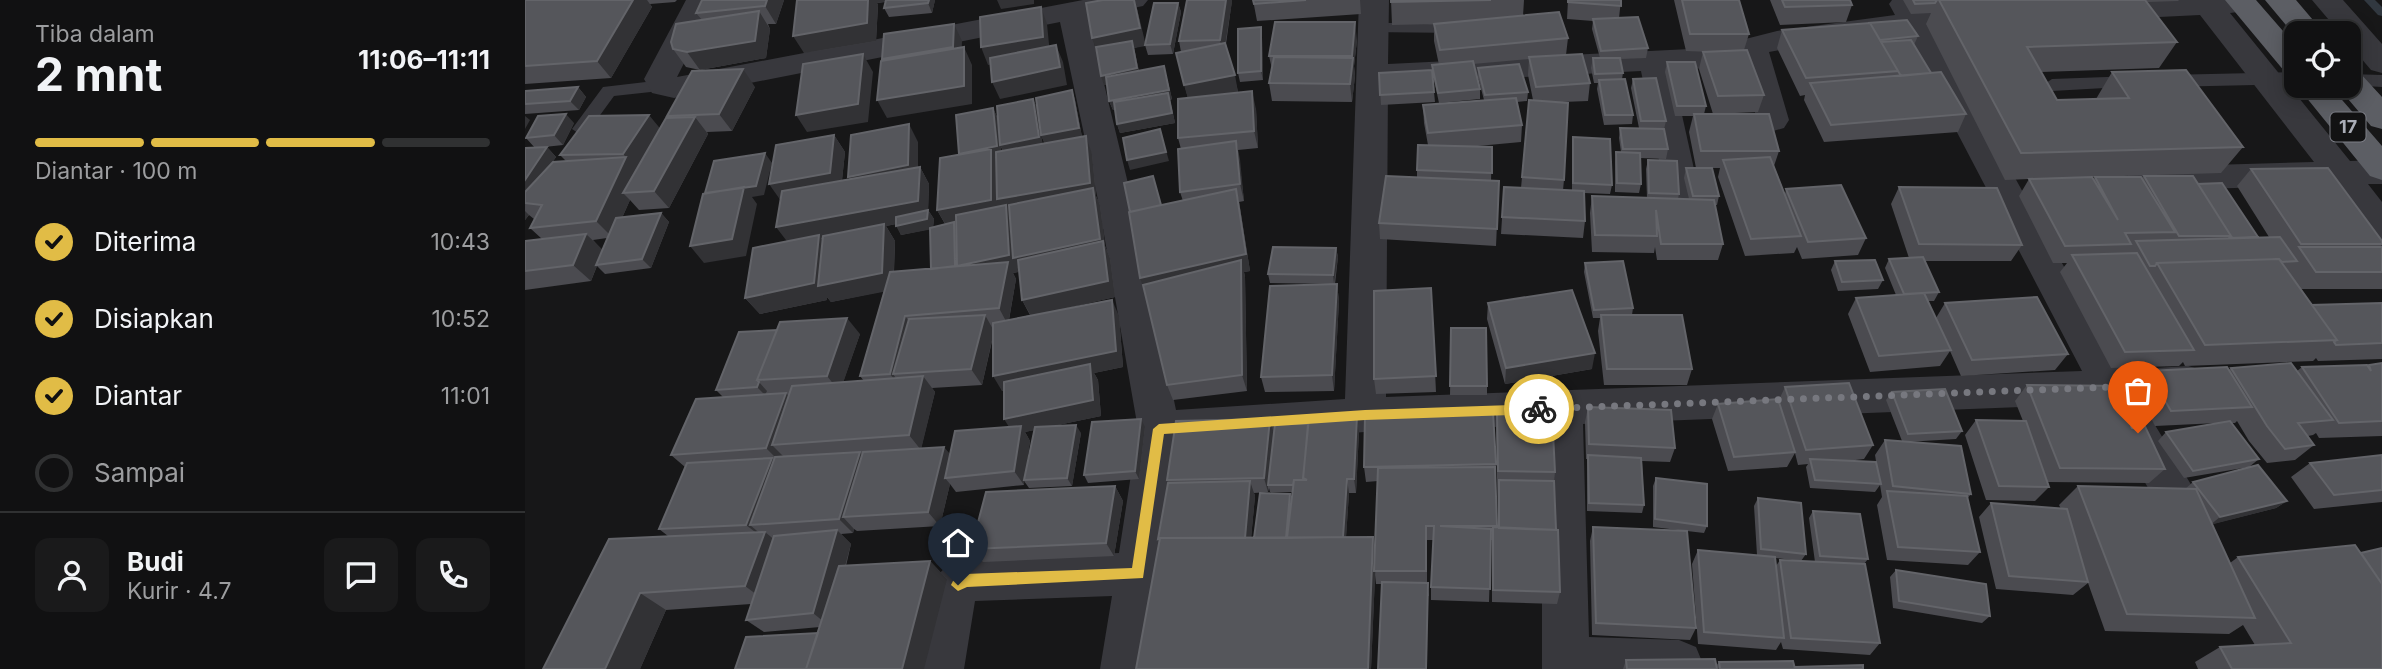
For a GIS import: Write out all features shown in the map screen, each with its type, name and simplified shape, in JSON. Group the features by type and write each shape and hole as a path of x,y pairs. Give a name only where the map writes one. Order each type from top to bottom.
{"highway":[{"path":"2280,0 2298,21"},
{"path":"2241,2 2284,69"},
{"name":"17","path":"2361,94 2382,118"},
{"name":"17","path":"2323,98 2382,170"}],"street":[{"path":"701,0 660,79 663,86 674,88 943,34 1133,0"},
{"path":"943,34 948,0"},
{"path":"2327,0 2382,63"},
{"path":"2205,2 2284,71"},
{"path":"2068,13 2205,2 2241,2"},
{"path":"1072,11 1115,200 1159,429 1125,669"},
{"path":"1908,11 2111,387 2179,501"},
{"path":"1372,75 1710,58 1776,40 1908,11 2012,17"},
{"path":"1365,415 1374,14"},
{"path":"1753,48 1773,120"},
{"path":"1654,60 1685,205"},
{"path":"2300,98 2341,173 2382,227"},
{"path":"2110,180 2382,170"},
{"path":"2001,183 2042,182"},
{"path":"1159,429 1365,415 2111,387 2219,379"},
{"path":"1562,409 1566,664 1728,665"},
{"path":"940,669 954,591 965,580 1138,574"}],"lane":[{"path":"1374,14 1481,28"},
{"path":"2052,85 2284,74"},
{"path":"2361,80 2382,81"},
{"path":"580,129 608,91 663,86"}],"building":[{"path":"525,0 633,0 597,61 525,66"},
{"path":"702,0 767,0 765,6 696,13"},
{"path":"797,0 868,0 867,23 793,36"},
{"path":"886,0 929,0 928,3 884,8"},
{"path":"1134,0 1140,28 1092,38 1086,3"},
{"path":"1187,0 1226,0 1220,40 1179,41"},
{"path":"1253,0 1306,0 1254,4"},
{"path":"1391,0 1491,0 1391,2"},
{"path":"1621,0 1621,6 1568,2"},
{"path":"1682,0 1739,0 1749,34 1690,34"},
{"path":"1782,0 1850,0 1852,5 1785,7"},
{"path":"1913,0 1937,0 1935,3 1915,4"},
{"path":"1939,0 2145,0 2177,42 2027,47 2057,100 2129,98 2112,72 2186,70 2243,147 2021,153"},
{"path":"1154,3 1178,3 1170,44 1145,45"},
{"path":"1041,7 1043,37 981,47 980,17"},
{"path":"759,11 755,41 687,52 673,49 671,42 676,24"},
{"path":"1559,12 1568,38 1440,50 1434,24"},
{"path":"1638,17 1648,48 1601,51 1593,19"},
{"path":"1907,20 1918,36 1880,40 1868,23"},
{"path":"1275,22 1355,22 1352,56 1269,56"},
{"path":"1870,23 1898,71 1806,78 1782,30"},
{"path":"954,24 953,47 882,59 884,34"},
{"path":"1261,27 1261,71 1238,73 1238,29"},
{"path":"1911,40 1931,73 1901,76 1881,42"},
{"path":"1132,41 1137,68 1101,76 1096,47"},
{"path":"1225,43 1235,75 1184,85 1176,53"},
{"path":"1056,45 1060,67 992,82 990,58"},
{"path":"964,47 964,86 877,100 881,61"},
{"path":"1747,50 1764,95 1718,96 1703,52"},
{"path":"863,54 858,104 796,115 803,64"},
{"path":"1582,54 1590,83 1536,87 1529,57"},
{"path":"1274,57 1353,58 1350,84 1269,83"},
{"path":"1593,58 1620,58 1623,73 1595,74"},
{"path":"1473,61 1480,89 1438,93 1432,65"},
{"path":"1667,62 1695,62 1706,106 1677,106"},
{"path":"1519,64 1528,92 1485,95 1478,68"},
{"path":"1164,66 1169,90 1109,101 1106,77"},
{"path":"743,69 719,114 667,116 692,71"},
{"path":"1432,70 1434,92 1380,95 1379,73"},
{"path":"1941,72 1966,114 1831,125 1810,83"},
{"path":"1656,78 1666,121 1641,121 1633,79"},
{"path":"1625,79 1633,115 1605,115 1599,80"},
{"path":"578,87 570,101 525,104 525,91"},
{"path":"1072,90 1079,128 1041,135 1036,98"},
{"path":"1252,91 1254,131 1178,138 1178,99"},
{"path":"1168,93 1172,113 1117,124 1114,102"},
{"path":"1516,98 1522,125 1428,133 1423,105"},
{"path":"1033,99 1039,137 1000,145 997,106"},
{"path":"1529,100 1568,103 1564,180 1522,177"},
{"path":"993,108 997,146 959,154 956,115"},
{"path":"566,114 554,135 526,138 538,116"},
{"path":"1694,114 1769,114 1779,151 1701,151"},
{"path":"649,115 623,154 560,155 589,116"},
{"path":"695,117 654,191 623,193 666,118"},
{"path":"909,124 908,165 848,177 851,135"},
{"path":"1620,128 1664,129 1668,149 1623,149"},
{"path":"1160,129 1166,152 1127,160 1123,138"},
{"path":"834,135 830,173 769,184 776,145"},
{"path":"1086,136 1090,183 997,199 996,152"},
{"path":"1573,137 1610,139 1612,185 1573,183"},
{"path":"1236,141 1240,184 1180,192 1178,149"},
{"path":"1418,145 1492,147 1492,173 1417,170"},
{"path":"547,147 525,180 525,148"},
{"path":"991,149 991,200 937,210 940,158"},
{"path":"1616,152 1640,153 1641,184 1617,183"},
{"path":"765,153 756,186 705,193 714,161"},
{"path":"626,157 596,221 530,228 542,205 525,203 525,192 553,162"},
{"path":"1770,157 1801,236 1751,239 1723,160"},
{"path":"1648,160 1677,161 1679,194 1649,193"},
{"path":"920,167 918,201 776,227 782,191"},
{"path":"1686,168 1712,168 1719,196 1693,196"},
{"path":"2328,168 2382,244 2301,244 2251,169"},
{"path":"1153,176 1161,205 1130,212 1124,183"},
{"path":"1386,176 1499,181 1497,229 1379,223"},
{"path":"2144,176 2193,176 2231,236 2179,236"},
{"path":"2092,177 2118,220 2095,177 2141,177 2175,232 2125,233 2131,244 2065,246 2029,179"},
{"path":"2222,183 2258,237 2229,238 2231,236 2198,184"},
{"path":"1841,185 1866,238 1808,242 1786,189"},
{"path":"744,187 732,239 690,246 703,194"},
{"path":"1504,187 1584,191 1585,221 1502,217"},
{"path":"1899,187 1997,188 2022,245 1919,244"},
{"path":"1093,188 1100,239 1013,258 1009,205"},
{"path":"1236,189 1246,254 1140,278 1129,212"},
{"path":"1592,196 1714,200 1723,244 1661,244 1656,210 1657,236 1595,235"},
{"path":"1006,205 1009,255 957,266 956,215"},
{"path":"928,210 927,219 896,226 896,217"},
{"path":"661,213 642,259 596,265 616,218"},
{"path":"954,222 955,266 931,269 930,228"},
{"path":"884,224 882,273 818,286 823,236"},
{"path":"586,234 573,265 525,271 525,241"},
{"path":"819,235 814,283 745,298 753,248"},
{"path":"2280,237 2297,261 2282,262 2279,259 2157,263 2150,266 2136,241"},
{"path":"1103,241 1108,281 1022,300 1018,260"},
{"path":"1273,247 1336,248 1333,275 1268,274"},
{"path":"2299,247 2382,247 2382,272 2316,272"},
{"path":"2137,253 2194,350 2125,352 2072,255"},
{"path":"1923,257 1939,292 1904,294 1889,259"},
{"path":"2279,259 2337,340 2205,345 2157,263"},
{"path":"1241,260 1242,375 1167,385 1143,285"},
{"path":"1875,260 1883,280 1842,282 1835,261"},
{"path":"1623,261 1633,308 1594,310 1585,263"},
{"path":"1008,262 999,308 905,316 890,374 860,376 890,272"},
{"path":"1337,284 1332,375 1261,377 1270,286"},
{"path":"1431,288 1436,376 1374,379 1374,291"},
{"path":"1572,290 1595,353 1506,368 1488,303"},
{"path":"1924,293 1951,350 1879,356 1856,298"},
{"path":"2037,297 2068,354 1972,360 1945,303"},
{"path":"1112,300 1116,351 993,376 993,323"},
{"path":"2382,303 2382,343 2336,345 2334,342 2337,340 2312,305"},
{"path":"985,315 971,369 893,374 909,319"},
{"path":"1601,315 1682,315 1692,369 1607,369"},
{"path":"847,318 827,376 757,380 780,322"},
{"path":"1451,328 1486,328 1487,386 1450,386"},
{"path":"777,330 757,380 757,387 716,390 739,332"},
{"path":"2291,363 2333,420 2298,423 2314,445 2285,449 2267,426 2231,368"},
{"path":"2382,363 2382,421 2339,423 2302,367 2367,365 2371,371 2369,365"},
{"path":"1090,364 1093,400 1004,419 1004,382"},
{"path":"2227,367 2252,407 2171,411 2148,371"},
{"path":"923,376 909,435 772,445 792,386"},
{"path":"1849,383 1873,445 1806,450 1785,387"},
{"path":"2027,385 2126,386 2165,469 2060,468"},
{"path":"1945,389 1962,431 1908,434 1892,392"},
{"path":"786,393 766,448 671,455 696,399"},
{"path":"1778,399 1795,452 1734,457 1718,404"},
{"path":"1588,407 1671,410 1675,448 1589,444"},
{"path":"1493,412 1496,464 1364,467 1365,416"},
{"path":"1497,412 1552,413 1555,472 1498,471"},
{"path":"1357,416 1354,479 1347,479 1343,537 1287,538 1294,480 1307,480 1303,478 1309,418"},
{"path":"1141,419 1135,471 1084,475 1092,422"},
{"path":"1270,419 1264,478 1167,480 1176,421"},
{"path":"1976,420 2026,421 2049,487 1999,486"},
{"path":"2230,421 2259,459 2193,471 2166,432"},
{"path":"1275,424 1308,424 1303,480 1294,480 1293,485 1268,485"},
{"path":"1076,425 1067,478 1024,480 1035,427"},
{"path":"1021,426 1014,471 945,478 955,431"},
{"path":"1885,440 1961,446 1971,494 1893,486"},
{"path":"944,447 928,512 843,517 863,452"},
{"path":"860,452 839,519 750,525 775,457"},
{"path":"1588,455 1641,458 1644,505 1589,503"},
{"path":"2382,455 2382,490 2334,495 2310,463"},
{"path":"772,458 746,525 659,529 687,463"},
{"path":"1810,459 1876,462 1881,484 1815,480"},
{"path":"2258,465 2287,501 2220,517 2193,482"},
{"path":"1495,467 1497,526 1440,526 1491,529 1490,589 1431,587 1434,526 1426,526 1426,571 1374,571 1378,468"},
{"path":"1656,478 1707,484 1707,526 1655,519"},
{"path":"1499,480 1554,481 1556,530 1499,528"},
{"path":"1250,481 1245,538 1158,539 1168,483"},
{"path":"1115,486 1106,543 971,549 986,492"},
{"path":"2078,486 2196,489 2255,618 2127,614"},
{"path":"1887,491 1967,496 1980,552 1898,547"},
{"path":"1260,493 1290,494 1286,538 1254,538"},
{"path":"1758,498 1801,503 1806,554 1761,549"},
{"path":"1991,503 2067,509 2088,582 2009,576"},
{"path":"1813,511 1860,514 1868,559 1820,556"},
{"path":"1493,527 1558,530 1560,592 1493,590"},
{"path":"1593,527 1687,531 1696,628 1596,623"},
{"path":"837,530 813,613 746,620 774,536"},
{"path":"765,532 745,586 640,593 605,669 543,669 609,539"},
{"path":"1373,537 1368,669 1136,669 1160,538"},
{"path":"2355,545 2382,584 2382,669 2232,669 2220,647 2291,643 2238,557"},
{"path":"2382,548 2382,584 2361,553"},
{"path":"1698,550 1775,557 1784,638 1704,632"},
{"path":"1780,560 1865,564 1880,643 1791,638"},
{"path":"930,561 902,669 806,669 839,566"},
{"path":"1896,570 1986,584 1990,616 1899,601"},
{"path":"1382,582 1428,583 1426,669 1378,669"},
{"path":"818,633 806,669 735,669 746,637"},
{"path":"1715,659 1717,669 1627,669 1626,660"},
{"path":"1793,661 1795,669 1720,669 1719,662"},
{"path":"1863,665 1863,669 1796,667"}],"waterway":[{"path":"2369,0 2382,13"}],"way so far":[{"path":"1539,409 2111,387 2138,433"}],"route":[{"path":"958,585 965,580 1138,574 1159,429 1365,415 1539,409"}]}
